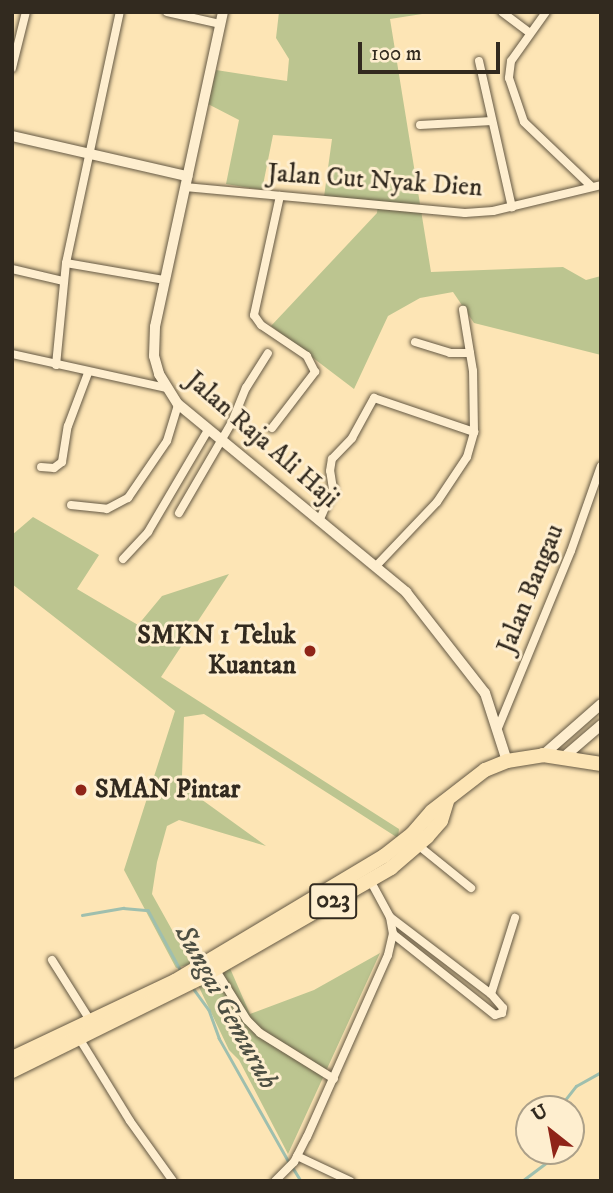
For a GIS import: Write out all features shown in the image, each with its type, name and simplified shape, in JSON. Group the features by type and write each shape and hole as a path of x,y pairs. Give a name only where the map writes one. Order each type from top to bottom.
{"highway":[{"name":"023","path":"12,1070 79,1038 370,880 447,801 485,770 507,761 543,755 565,756 601,764"},
{"name":"023","path":"213,965 387,862 419,846 440,821 447,801"},
{"name":"023","path":"12,1058 90,1020 139,1004"}],"street":[{"path":"12,68 26,12"},
{"path":"56,365 66,263 120,12"},
{"path":"167,12 222,18"},
{"path":"502,12 530,33"},
{"path":"545,12 511,61 509,71 523,119 591,186"},
{"name":"Jalan Raja Ali Haji","path":"222,18 155,327 154,356 166,388 177,404 377,565 406,592 485,693 507,761"},
{"path":"479,61 512,206"},
{"path":"420,125 492,121"},
{"path":"12,136 88,153 186,181"},
{"name":"Jalan Cut Nyak Dien","path":"186,181 280,196 444,213 493,211 601,185"},
{"path":"272,428 315,372 307,356 261,325 254,315 280,196"},
{"path":"66,263 164,280"},
{"path":"12,269 63,281"},
{"path":"377,565 437,502 467,457 474,432 470,353 463,310"},
{"path":"415,342 450,353 470,353"},
{"path":"179,513 268,353"},
{"path":"12,355 166,388"},
{"path":"41,467 54,468 62,462 68,426 88,373"},
{"path":"319,521 333,489 330,471 332,459 352,438 374,398 474,432"},
{"path":"71,505 107,509 128,499 167,441 177,404"},
{"path":"124,559 148,532 208,430"},
{"name":"Jalan Bangau","path":"498,728 571,551 601,466"},
{"path":"543,755 601,704"},
{"path":"565,756 601,725"},
{"path":"419,846 471,887"},
{"path":"275,1181 296,1159 388,955 393,934 390,917 370,880"},
{"path":"390,917 491,994 503,1007 500,1015 495,1015 393,934"},
{"path":"491,994 515,918"},
{"path":"52,960 90,1020"},
{"path":"213,965 247,1020 260,1033 334,1079"},
{"path":"79,1038 130,1121 173,1181"},
{"path":"296,1159 350,1181"}],"green space":[{"path":"279,12 435,12 390,19 431,272 563,267 586,280 601,276 601,355 474,323 453,292 420,298 388,316 354,389 271,326 377,213 378,203 324,197 332,139 273,135 262,190 226,184 239,120 208,104 216,70 287,81 289,59 276,38"},
{"path":"33,517 99,555 77,589 138,625 162,596 229,574 161,677 399,829 398,838 204,714 184,717 182,776 194,794 266,846 179,820 167,826 152,894 191,964 176,968 124,870 175,711 12,584 12,535"},
{"path":"380,953 288,1154 239,1060 229,1050 198,985 229,966 250,1014 314,990"}],"waterway":[{"name":"Sungai Gemuruh","path":"82,915 123,908 148,910 181,971"},
{"name":"Sungai Gemuruh","path":"193,988 209,1010 219,1038 289,1162"},
{"name":"Sungai Gemuruh","path":"569,1095 576,1086 601,1072"},
{"name":"Sungai Gemuruh","path":"522,1181 543,1165"},
{"name":"Sungai Gemuruh","path":"293,1168 301,1181"}],"place":[{"name":"SMKN 1 Teluk Kuantan","path":"310,651"},
{"name":"SMAN Pintar","path":"81,790"}]}
